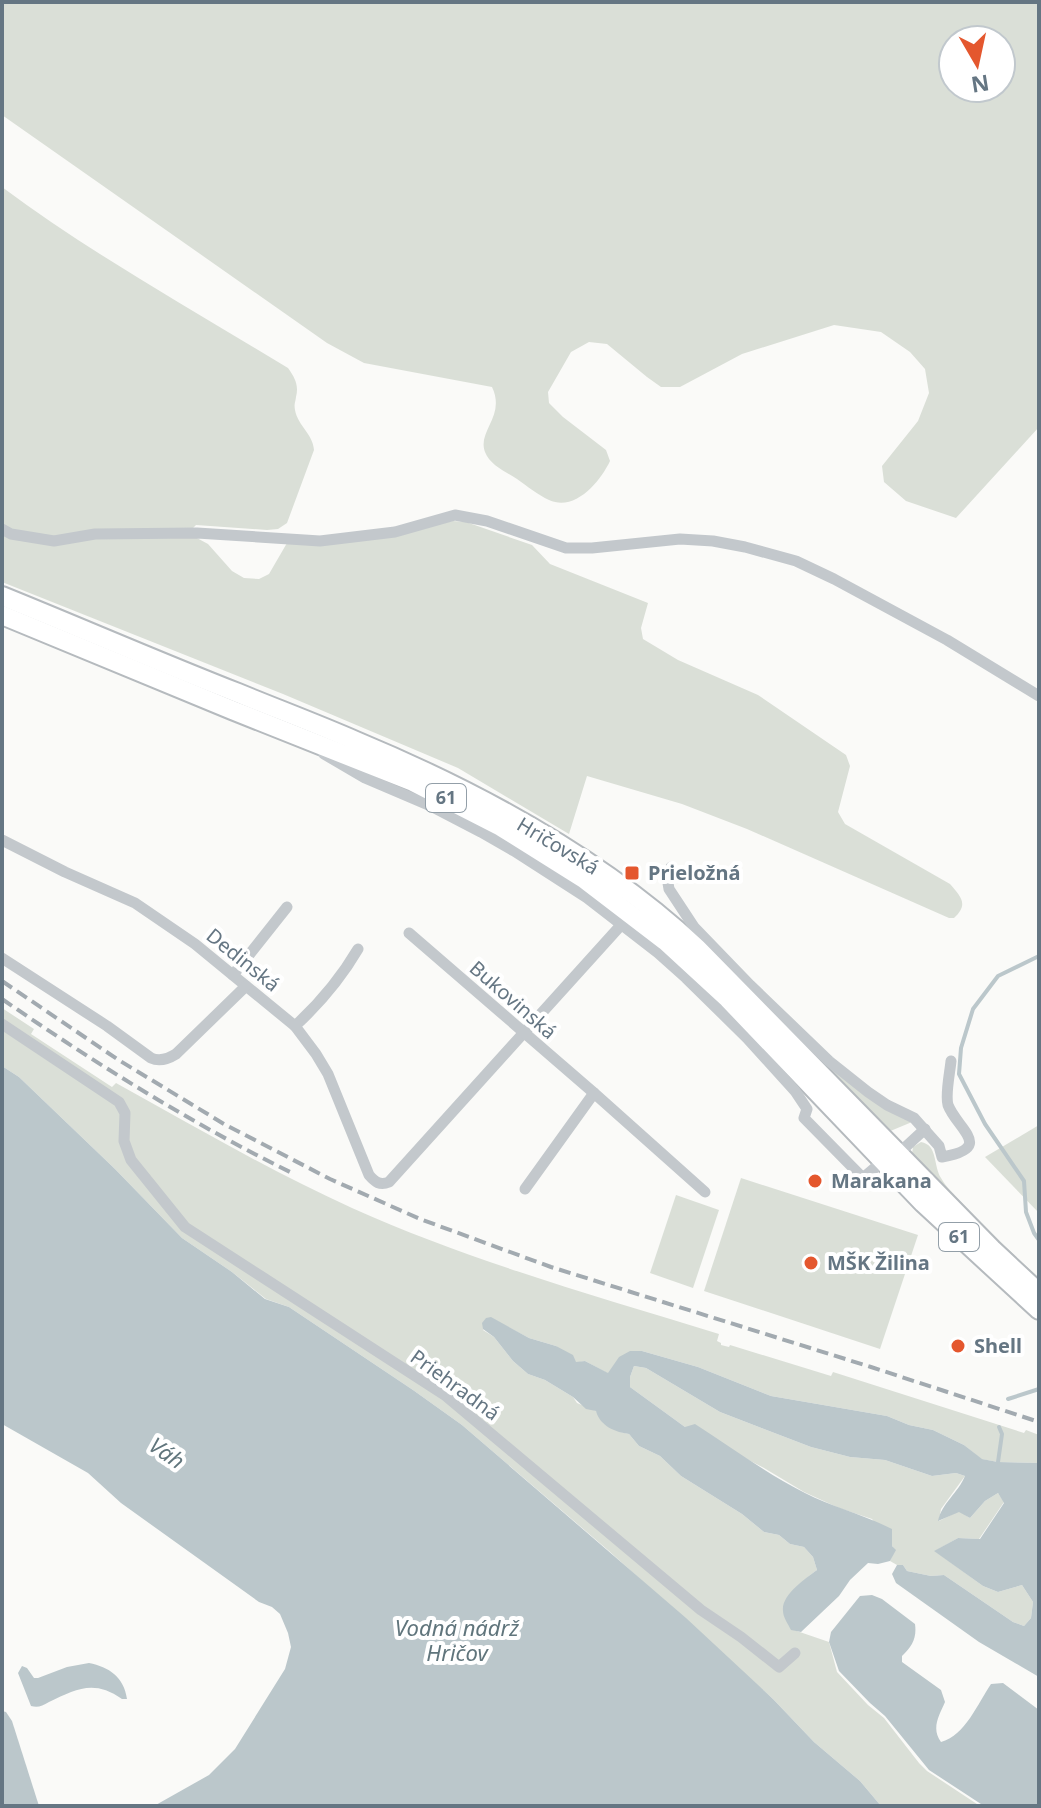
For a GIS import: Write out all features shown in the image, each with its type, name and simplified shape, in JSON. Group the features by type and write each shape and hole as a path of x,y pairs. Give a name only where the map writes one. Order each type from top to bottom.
{"main road":[{"name":"Hričovská","path":"2,596 358,742 463,791 583,859 648,905 737,988 891,1157 932,1211 1039,1310"},
{"name":"Hričovská","path":"2,615 398,776 501,827 584,879 638,918 738,1009 813,1102 891,1157 1039,1293"}],"street":[{"path":"2,529 11,534 54,541 95,534 197,533 320,541 395,532 455,515 487,521 566,548 680,539 713,541 796,561 834,579 947,640 1039,696"},
{"name":"Hričovská","path":"292,734 352,771 433,807 514,851 587,898 658,953 747,1038 795,1091 813,1102 804,1118 863,1178 891,1157"},
{"name":"Dedinská","path":"2,840 135,903 195,944 295,1026 328,1074 369,1175 375,1182 389,1182 524,1033"},
{"path":"671,867 667,877 669,889 694,927 829,1061 887,1105 914,1118 939,1146 942,1157 959,1154 967,1149 970,1142 968,1133 948,1105 951,1061"},
{"path":"233,975 287,907"},
{"path":"524,1033 622,924"},
{"name":"Bukovinská","path":"409,933 705,1192"},
{"path":"295,1026 345,971 358,949"},
{"path":"2,958 107,1026 153,1060 176,1054 246,986"},
{"name":"Priehradná","path":"2,1024 116,1099 123,1109 124,1141 131,1160 185,1227 446,1396 701,1610 779,1667 795,1653"},
{"path":"525,1189 594,1093"},
{"path":"891,1157 925,1129"}],"shaded area":[{"path":"2,2 1039,2 1039,427 956,518 906,501 884,482 882,466 918,421 929,393 925,369 910,352 881,332 834,325 742,354 680,387 661,387 607,344 589,342 571,352 548,392 549,403 606,450 610,461 586,493 559,503 537,493 499,468 485,452 485,437 496,406 492,387 364,363 327,343 2,115"},
{"path":"2,187 106,258 288,368 293,375 297,389 295,410 314,450 287,523 278,529 267,530 196,525 191,530 232,571 244,578 259,579 269,574 287,543 453,521 466,522 532,545 550,564 648,603 641,628 643,639 678,660 758,695 846,755 850,766 838,812 845,824 950,884 962,901 959,913 949,918 747,829 682,804 587,776 569,834 458,768 283,694 2,582"},
{"path":"694,930 774,1012 912,1122 888,1132"},
{"path":"2,1008 34,1029 31,1034 112,1087 116,1083 292,1179 397,1227 534,1277 719,1334 717,1341 721,1345 730,1345 831,1376 833,1372 1024,1433 1026,1430 1039,1435 1039,1463 981,1459 964,1445 933,1430 887,1416 771,1396 698,1367 642,1351 609,1374 585,1361 575,1363 556,1346 529,1338 491,1318 483,1330 494,1337 528,1374 545,1380 573,1397 577,1403 596,1411 620,1432 629,1434 639,1446 660,1456 681,1476 742,1514 764,1532 779,1535 790,1544 804,1547 813,1557 817,1570 798,1589 791,1629 829,1642 837,1672 884,1718 919,1763 980,1806 881,1806 860,1781 814,1742 773,1699 609,1551 462,1425 289,1307 266,1299 182,1238 19,1077 2,1066"},
{"path":"1039,1125 1039,1213 985,1157"},
{"path":"921,1142 933,1151 939,1173 948,1187 1039,1278 1039,1283 912,1154 913,1147"},
{"name":"MŠK Žilina","path":"741,1178 918,1235 880,1349 704,1291"},
{"path":"676,1195 719,1210 693,1288 650,1273"},
{"path":"634,1366 646,1368 720,1412 811,1447 850,1457 885,1460 932,1476 956,1473 965,1476 941,1509 939,1521 959,1511 970,1518 985,1501 998,1493 1004,1502 979,1539 958,1538 935,1551 983,1586 998,1592 1022,1585 1033,1602 1031,1618 1024,1626 1013,1622 944,1575 907,1571 903,1565 890,1561 895,1550 872,1519 804,1492 685,1427 630,1387"}],"water":[{"name":"Vodná nádrž Hričov","path":"2,1066 19,1077 182,1238 265,1299 289,1307 462,1425 686,1618 814,1742 860,1781 881,1806 154,1806 209,1775 235,1749 285,1669 291,1647 280,1614 272,1607 259,1602 121,1503 88,1473 2,1424"},
{"path":"491,1317 529,1338 573,1355 576,1362 585,1361 608,1373 619,1357 630,1351 642,1351 698,1367 771,1396 887,1416 933,1430 964,1445 982,1459 1039,1463 1039,1677 979,1642 896,1583 892,1574 897,1565 903,1565 907,1571 944,1575 1013,1622 1024,1626 1031,1618 1033,1602 1022,1585 998,1592 983,1586 934,1551 958,1538 980,1539 1004,1503 998,1493 985,1501 970,1518 959,1512 938,1521 965,1476 956,1473 932,1476 885,1460 850,1457 811,1447 720,1412 646,1368 634,1366 630,1387 685,1427 695,1424 791,1486 892,1529 892,1546 896,1550 890,1561 868,1563 801,1632 791,1630 783,1613 783,1605 795,1588 817,1570 813,1557 804,1547 790,1544 779,1535 764,1532 742,1514 681,1476 660,1456 639,1446 629,1434 613,1430 596,1411 586,1409 545,1380 528,1374 483,1329 482,1323"},
{"path":"872,1595 915,1624 914,1638 902,1656 902,1662 941,1690 945,1702 936,1727 941,1742 950,1739 964,1726 991,1684 1003,1683 1039,1710 1039,1806 984,1806 929,1770 885,1716 839,1671 829,1642 831,1632 860,1596"},
{"path":"89,1663 114,1674 123,1685 127,1699 103,1689 85,1688 40,1706 31,1706 18,1673 22,1666 38,1678"},
{"path":"2,1711 12,1721 39,1806 2,1806"}],"waterway":[{"path":"1039,956 998,976 973,1009 961,1048 959,1074 985,1124 1024,1181 1026,1212 1039,1240"},
{"path":"1008,1399 1039,1389"},
{"path":"998,1462 1002,1434 999,1427"}],"railway":[{"path":"2,981 117,1059 224,1124 330,1179 420,1219 551,1267 1039,1422"},
{"path":"2,999 143,1091 290,1172"}],"place":[{"name":"Prieložná","path":"632,873"},
{"name":"Marakana","path":"815,1181"},
{"name":"MŠK Žilina","path":"811,1263"},
{"name":"Shell","path":"958,1346"}],"water label":[{"name":"Váh","path":"167,1453"}]}
